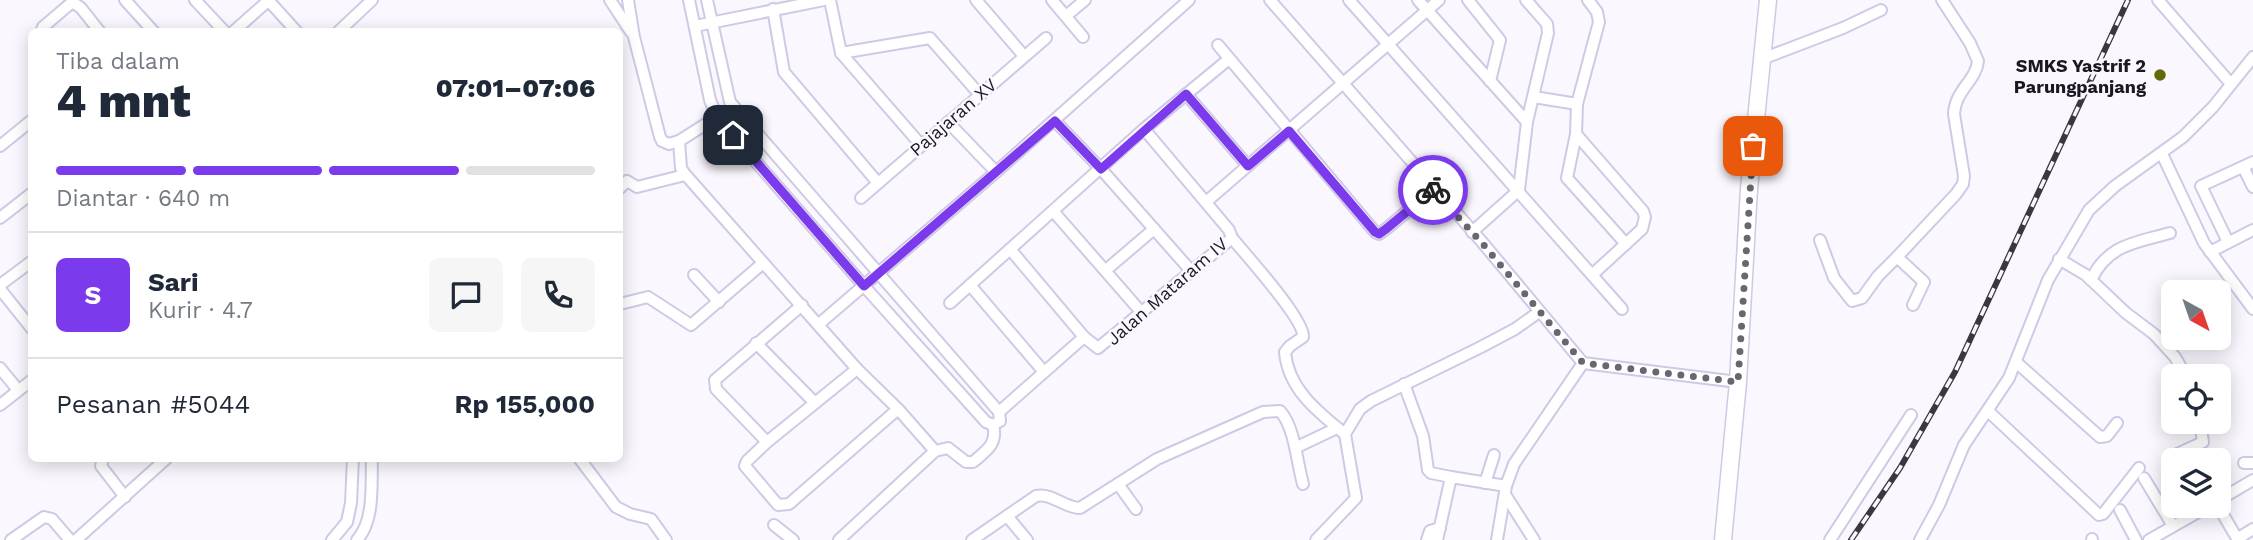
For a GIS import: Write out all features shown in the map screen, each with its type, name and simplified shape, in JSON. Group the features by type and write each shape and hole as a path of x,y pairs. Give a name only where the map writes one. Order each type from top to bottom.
{"main road":[{"path":"1723,540 1738,382 1749,189 1769,0"}],"street":[{"path":"125,0 150,28"},
{"path":"195,0 221,28"},
{"path":"237,28 268,0 293,28"},
{"path":"342,28 372,0"},
{"path":"610,0 634,37"},
{"path":"628,0 634,37 662,141 669,144 679,141 717,117"},
{"path":"689,0 710,100 717,117 986,422 998,418 1084,337"},
{"path":"707,0 730,102 998,418 993,444 973,462 965,462 948,448 935,451 839,540"},
{"path":"695,26 824,0"},
{"path":"830,0 841,53 922,145"},
{"path":"975,0 1024,56"},
{"path":"1052,0 1083,37"},
{"path":"1066,16 1085,0"},
{"path":"819,324 1055,121 1189,0"},
{"path":"1270,0 1583,363 1738,382"},
{"path":"1349,0 1622,309"},
{"path":"1418,0 1528,122"},
{"path":"1206,202 1439,0"},
{"path":"1468,0 1500,40 1490,81"},
{"path":"1472,232 1518,190 1528,122 1548,28 1526,0"},
{"path":"1588,0 1597,12 1599,22 1577,104 1576,134 1567,178 1626,244"},
{"path":"1820,240 1834,278 1852,301 1856,302 1963,184 1954,104 1977,68 1978,61 1970,43 1942,0"},
{"path":"2158,0 2231,84"},
{"path":"43,28 70,4 81,8 97,28"},
{"path":"773,9 784,72 878,183"},
{"path":"1762,59 1836,31 1881,10"},
{"name":"Pajajaran XV","path":"861,198 1046,37"},
{"path":"841,53 930,38 980,94"},
{"path":"1218,45 1375,232 1379,234 1386,229 1434,189"},
{"path":"1920,540 1939,505 1964,445 1988,411 2016,362 2038,303 2078,226 2094,203 2162,155 2205,116 2253,57"},
{"path":"950,303 1144,129 1229,58"},
{"path":"1186,94 1248,166"},
{"path":"1534,97 1577,104"},
{"path":"1055,121 1192,272"},
{"path":"948,122 996,172"},
{"path":"0,146 28,123"},
{"name":"Jalan Mataram IV","path":"1010,249 1084,337 1094,346 1103,346 1232,238 1229,230 1144,129"},
{"path":"1576,134 1643,211 1645,217 1644,224 1626,244 1593,274"},
{"path":"679,141 681,167 685,175 857,369 898,409 935,451"},
{"path":"2162,155 2210,252 2252,306"},
{"path":"2228,242 2201,186 2248,164 2253,187"},
{"path":"623,185 627,181 637,187 685,175"},
{"path":"0,218 28,195"},
{"path":"1053,211 1142,313"},
{"path":"1105,270 1154,229"},
{"path":"2210,252 2253,230"},
{"path":"2091,280 2097,267 2122,246 2170,233"},
{"path":"1232,238 1303,329 1303,337 1285,352 1289,370 1308,403 1341,431 1356,498 1322,538"},
{"path":"1897,257 1924,282 1913,304"},
{"path":"2059,259 2091,280 2162,342 2178,364"},
{"path":"623,303 649,297 691,325 763,263"},
{"path":"28,264 0,287 28,324"},
{"path":"694,275 719,302"},
{"path":"970,285 1044,372"},
{"path":"767,442 716,389 715,380 802,305"},
{"path":"1297,447 1341,431 1360,410 1404,384 1504,335 1539,312"},
{"path":"756,343 815,403"},
{"path":"2016,362 2100,437 2107,436 2117,423"},
{"path":"1497,540 1506,491 1517,456 1564,394 1583,363"},
{"path":"0,368 18,390"},
{"path":"857,369 767,442 745,466 778,505 789,504 898,409"},
{"path":"0,405 28,383"},
{"path":"1404,384 1423,436 1428,470 1431,473 1485,483 1506,491 1534,540"},
{"path":"972,540 1036,496 1046,495 1073,508 1080,508 1157,459 1263,412 1280,411 1284,414 1297,447 1303,484"},
{"path":"1988,411 2099,515 2141,473 2173,526"},
{"path":"1830,540 1911,415"},
{"path":"2190,448 2203,442 2202,434"},
{"path":"1485,483 1494,455"},
{"path":"102,462 102,466 125,497"},
{"path":"76,540 163,462"},
{"path":"332,540 347,522 351,503 353,462"},
{"path":"357,540 361,536 370,507 372,462"},
{"path":"582,462 616,507 651,519 666,540"},
{"path":"1437,540 1451,477"},
{"path":"2231,493 2253,480"},
{"path":"1118,484 1136,509"},
{"path":"2120,510 2136,540"},
{"path":"1006,516 1027,540"},
{"path":"11,540 44,517 52,519 70,540"},
{"path":"2149,540 2187,518"},
{"path":"2225,518 2237,539 2253,529"},
{"path":"775,525 793,540"},
{"path":"1427,540 1430,531 1440,528"}],"railway":[{"path":"1851,540 1900,468 1955,372 2128,0"}],"way so far":[{"path":"1433,190 1482,243 1583,363 1738,382 1753,146"}],"place":[{"name":"SMKS Yastrif 2 Parungpanjang","path":"2160,75"}],"route":[{"path":"733,135 864,286 1055,121 1101,169 1186,94 1248,166 1289,131 1372,230 1379,234 1433,190"}]}
